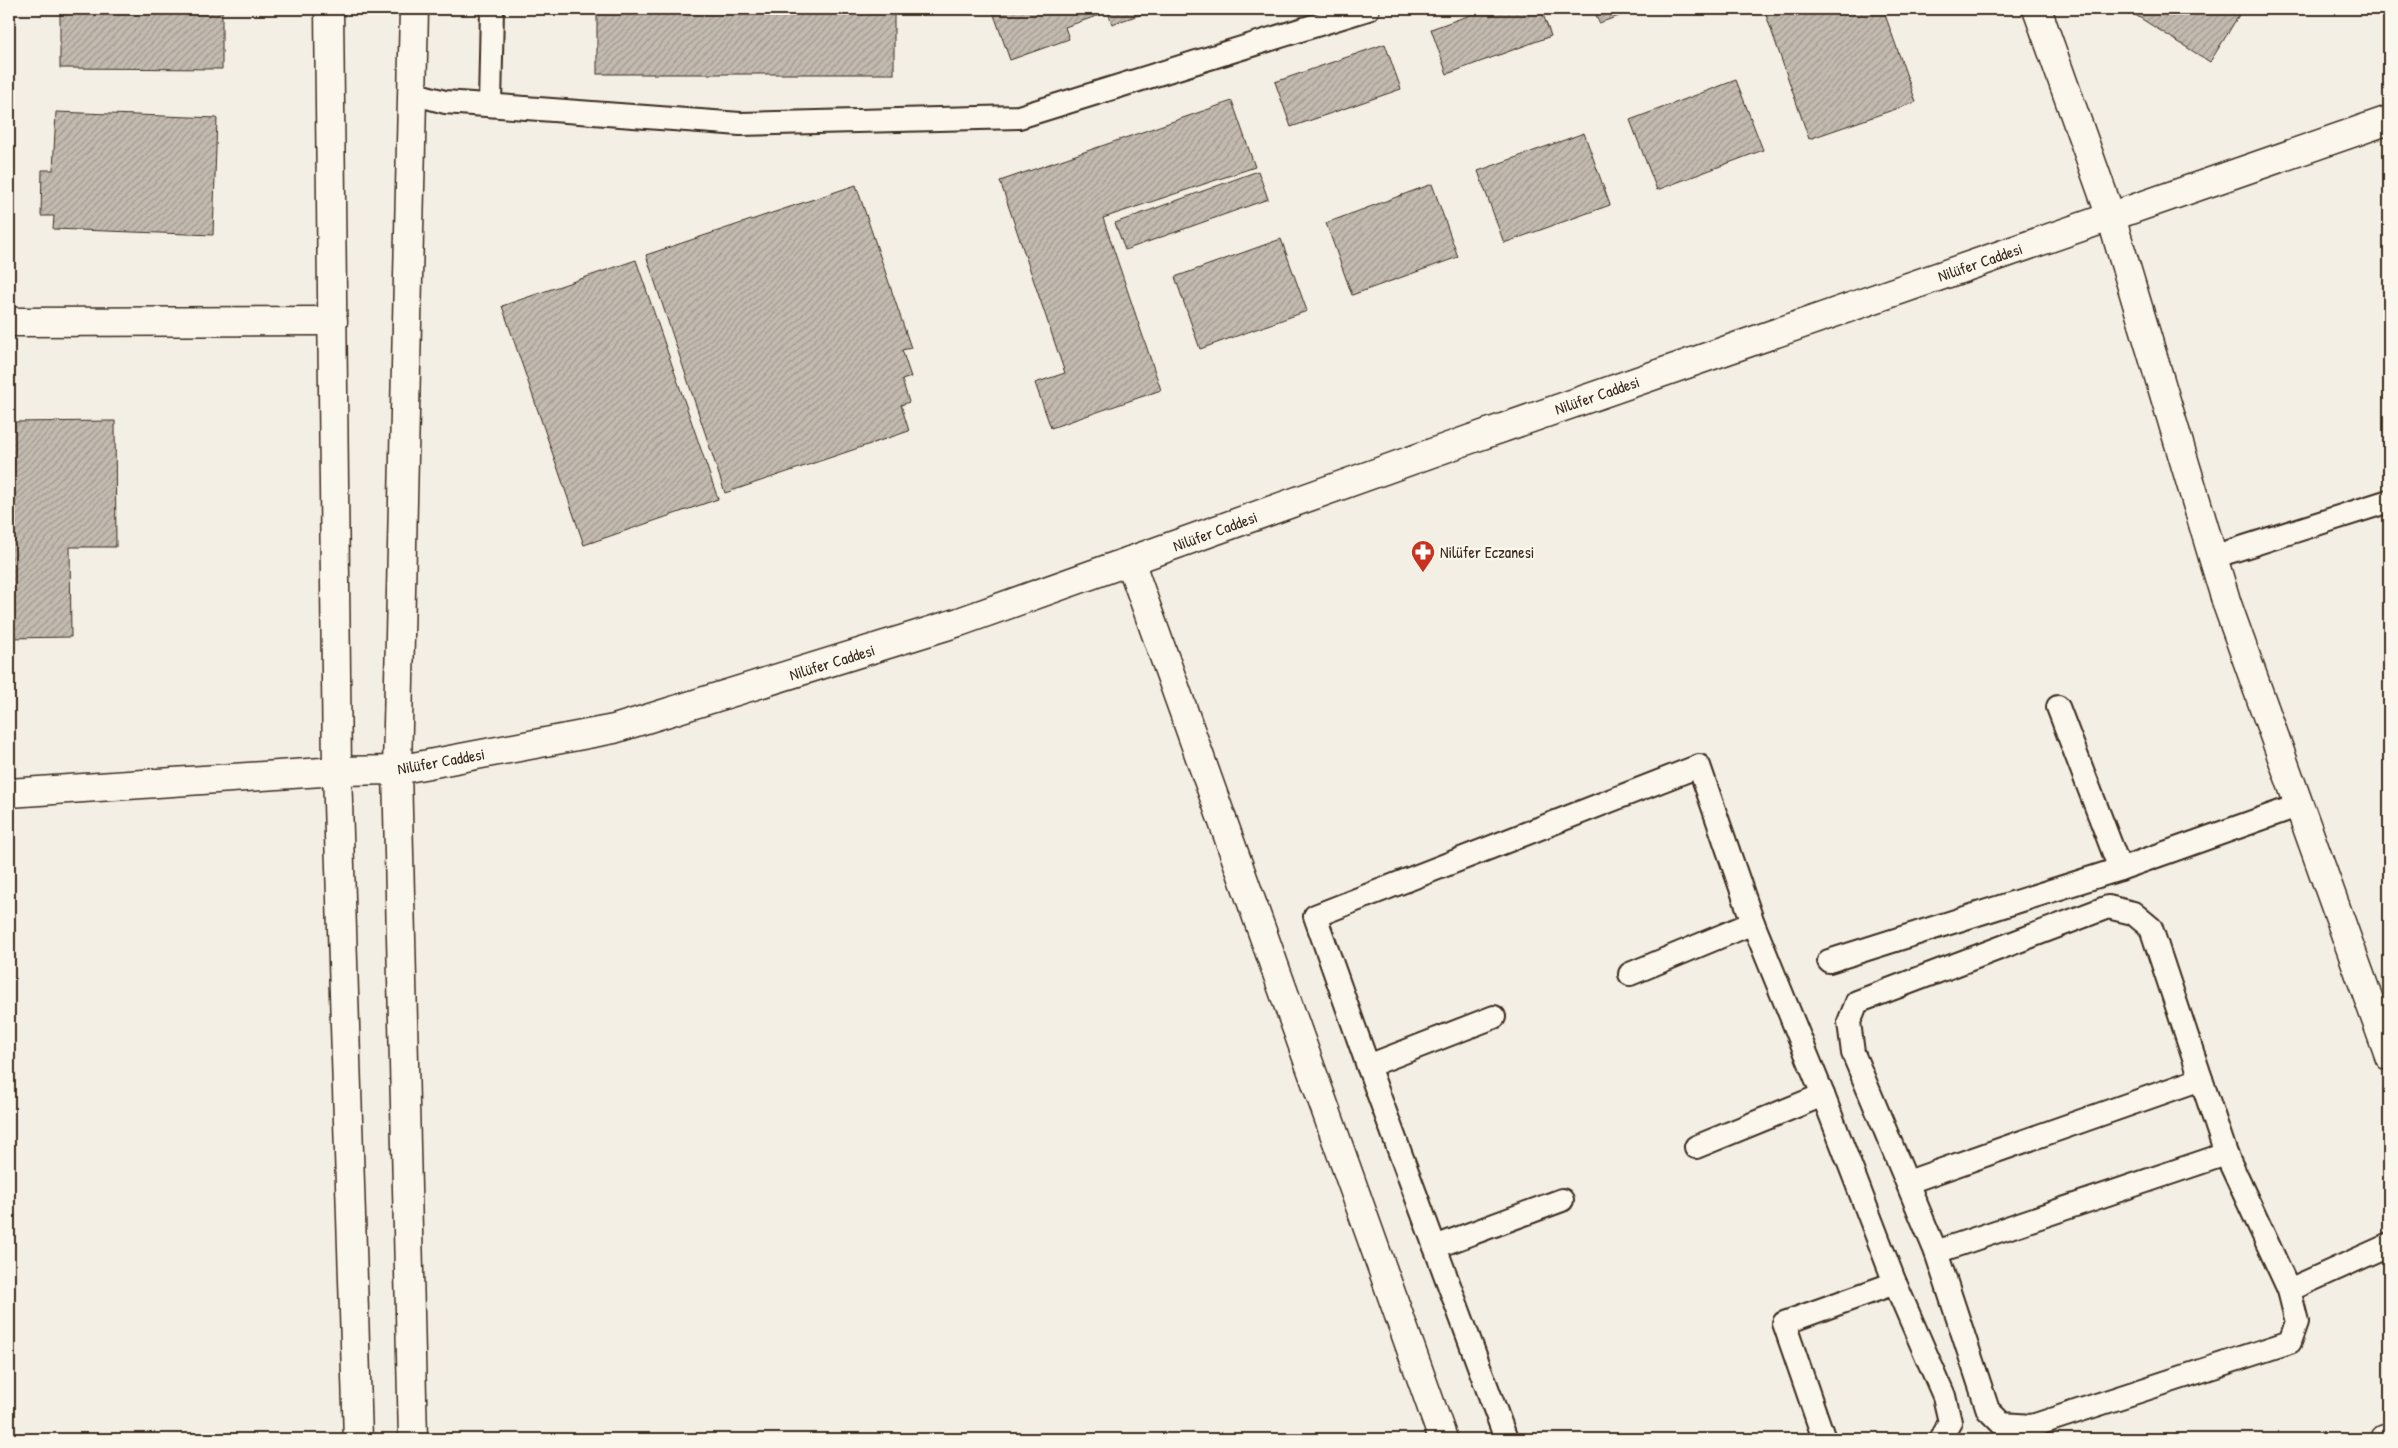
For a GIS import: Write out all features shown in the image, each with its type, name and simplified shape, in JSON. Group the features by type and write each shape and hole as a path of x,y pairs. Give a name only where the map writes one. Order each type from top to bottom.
{"street":[{"path":"329,9 337,771 358,1439"},
{"path":"413,1439 397,770 414,9"},
{"path":"2037,9 2111,217 2228,604 2389,1056"},
{"name":"Nilüfer Caddesi","path":"9,793 337,771 397,770 614,729 959,622 1468,440 2389,120"},
{"path":"9,322 333,321"},
{"path":"1130,561 1444,1439"},
{"path":"2385,1439 2389,1438"}],"lane":[{"path":"490,105 492,9"},
{"path":"412,94 445,102 740,124 1019,117 1368,9"},
{"path":"2213,557 2389,501"},
{"path":"2058,708 2120,869"},
{"path":"1506,1439 1368,1066 1315,916 1699,766 1753,923 1823,1094 1895,1283 1944,1396 1950,1422 1940,1439"},
{"path":"1829,961 2120,869 2300,805"},
{"path":"2108,907 2133,913 2151,928 2226,1154 2289,1290 2298,1322 2290,1342 2032,1426 2002,1424 1988,1410 1936,1252 1853,1052 1849,1022 1857,1002 2108,907"},
{"path":"1630,974 1753,923"},
{"path":"1368,1066 1494,1017"},
{"path":"1908,1182 2202,1079"},
{"path":"1696,1147 1823,1094"},
{"path":"1936,1252 2226,1154"},
{"path":"1435,1247 1562,1200"},
{"path":"2289,1290 2389,1245"},
{"path":"1824,1439 1784,1323 1895,1283"}],"building":[{"path":"60,9 222,9 222,69 60,68"},
{"path":"597,9 894,9 894,74 597,74"},
{"path":"992,9 1157,9 1112,24 1108,12 1065,27 1069,39 1010,60"},
{"path":"1487,9 1541,9 1551,36 1447,74 1431,29"},
{"path":"1594,9 1639,9 1599,23"},
{"path":"1764,9 1883,9 1916,102 1809,139"},
{"path":"2126,9 2229,9 2239,15 2210,62"},
{"path":"1385,44 1401,89 1291,127 1275,82"},
{"path":"1736,80 1763,150 1657,190 1630,120"},
{"path":"1232,101 1255,167 1103,218 1161,390 1051,428 1035,383 1065,373 1000,181"},
{"path":"56,112 217,118 213,235 53,229 54,216 41,216 42,170 53,170"},
{"path":"1584,133 1610,205 1504,243 1478,171"},
{"path":"1258,171 1268,199 1125,250 1115,223"},
{"path":"1432,184 1458,257 1352,295 1326,223"},
{"path":"856,185 911,348 902,350 911,377 902,380 909,402 901,405 909,431 725,493 646,255"},
{"path":"1281,239 1307,311 1200,349 1175,277"},
{"path":"636,260 718,499 584,545 502,306"},
{"path":"115,421 116,547 70,547 71,637 9,638 9,422"}],"place":[{"name":"Nilüfer Eczanesi","path":"1423,573"}]}
